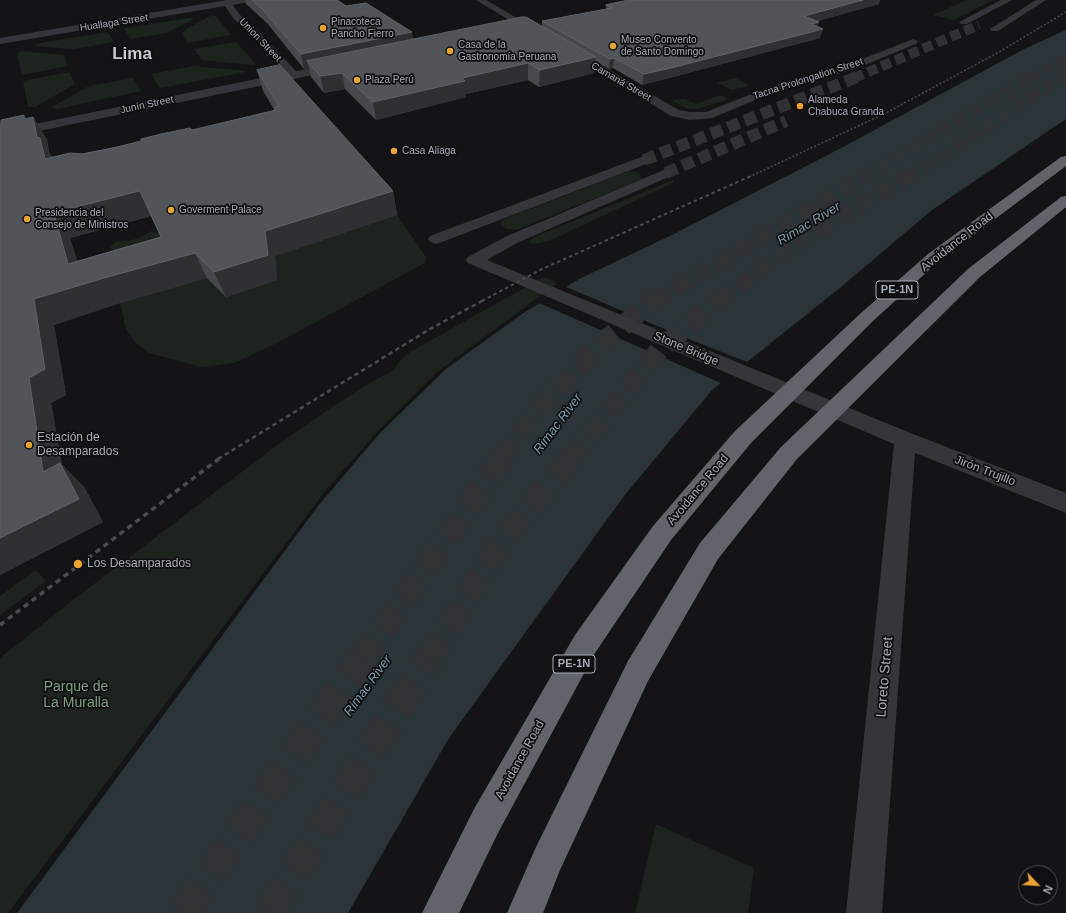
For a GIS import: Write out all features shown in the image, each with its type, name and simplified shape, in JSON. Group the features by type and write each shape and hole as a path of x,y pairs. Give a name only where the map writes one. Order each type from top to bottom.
{"highway":[{"name":"Avoidance Road","path":"440,913 486,821 585,644 662,533 743,437 867,317 934,257 1066,160"},
{"path":"525,913 548,859 638,670 709,551 789,453 974,273 1066,200"}],"street":[{"name":"Huallaga Street","path":"0,41 247,0"},
{"path":"480,0 546,38"},
{"path":"964,22 991,10 1008,0"},
{"path":"995,29 1014,19 1042,0"},
{"name":"Union Street","path":"228,3 238,17 257,35 294,76"},
{"path":"991,10 994,14 1014,19"},
{"path":"510,30 541,23"},
{"name":"Tacna Prolongation Street","path":"679,115 708,115 773,89 851,67 913,42"},
{"name":"Camaná Street","path":"560,46 679,115"},
{"name":"Junín Street","path":"0,135 347,64"},
{"path":"436,239 644,160"},
{"name":"Stone Bridge","path":"666,173 511,240 474,260 905,440"},
{"name":"Jirón Trujillo","path":"905,440 1066,503"},
{"name":"Loreto Street","path":"864,913 905,440"}],"green space":[{"path":"966,0 993,0 954,20 933,15"},
{"path":"212,15 216,16 231,35 187,43 182,34 185,30"},
{"path":"195,18 167,33 130,39 124,28"},
{"path":"108,32 114,42 74,49 34,46 40,43"},
{"path":"236,42 255,63 253,65 202,60 194,49"},
{"path":"22,51 64,55 68,66 22,75 17,54"},
{"path":"193,66 246,71 160,88 151,74"},
{"path":"69,72 75,84 35,107 28,107 23,81"},
{"path":"133,78 141,91 57,109 50,108 89,86"},
{"path":"735,78 750,85 732,90 717,83"},
{"path":"720,95 728,99 698,109 688,109 671,100 685,99 696,104"},
{"path":"629,171 639,173 642,178 638,181 518,229 506,229 501,225 502,221 507,218"},
{"path":"673,180 675,182 549,241 532,244 530,242 532,238"},
{"path":"397,215 426,257 425,263 277,343 234,363 201,367 149,353 135,342 126,329 120,303 207,278 226,297 277,280 274,256"},
{"path":"151,231 159,233 167,251 121,257 110,247 117,241 125,242 144,236"},
{"name":"Parque de La Muralla","path":"542,278 550,279 556,284 436,373 378,431 326,490 8,913 0,913 0,658 69,603 276,446 366,385 392,371 410,352"},
{"path":"36,570 46,581 0,615 0,596"},
{"path":"656,824 754,868 748,913 635,913"}],"water":[{"name":"Rimac River","path":"1066,30 1066,119 932,210 841,287 712,390 624,496 449,738 348,913 17,913 318,506 380,433 447,368 522,314 581,278 672,235 845,146 1024,49"}],"pier":[{"path":"564,286 681,336 750,363 723,384 537,302"}],"building":[{"path":"252,0 337,0 346,6 366,3 412,32 301,54 263,10"},
{"path":"629,0 863,0 804,16 819,22 811,24 823,29 644,74 614,58 610,59 542,21 612,8 606,5"},
{"path":"526,17 596,57 540,70 528,63 462,78 465,81 373,102 342,73 320,76 307,61"},
{"path":"280,65 393,191 265,231 268,255 214,272 195,253 34,299 45,369 29,378 43,472 60,463 79,499 0,538 1,120 24,115 24,119 33,117 37,137 40,138 45,159 70,153 82,154 141,141 141,139 161,134 190,128 192,130 276,110 274,108 279,106 257,70","holes":["140,191 161,237 68,264 54,213"]}],"tunnel":[{"path":"854,78 979,25"},
{"path":"1029,78 1066,59"},
{"path":"644,160 857,77"},
{"path":"863,177 1031,77"},
{"path":"908,177 955,148 1050,85 1066,77"},
{"path":"666,173 786,121"},
{"path":"655,301 865,176"},
{"path":"719,301 796,244 909,176"},
{"path":"502,459 536,411 603,342 647,306 657,300"},
{"path":"570,459 662,347 720,300"},
{"path":"361,660 503,458"},
{"path":"428,660 505,536 571,458"},
{"path":"183,913 362,659"},
{"path":"269,913 428,659"}],"railway":[{"path":"749,177 884,114 999,52 1066,12"},
{"path":"482,301 542,269 751,176"},
{"path":"218,459 430,329 484,300"},
{"path":"0,625 220,458"}],"place":[{"name":"Pinacoteca Pancho Fierro","path":"323,28"},
{"name":"Museo Convento de Santo Domingo","path":"613,46"},
{"name":"Casa de la Gastronomía Peruana","path":"450,51"},
{"name":"Plaza Perú","path":"357,80"},
{"name":"Alameda Chabuca Granda","path":"800,106"},
{"name":"Casa Aliaga","path":"394,151"},
{"name":"Goverment Palace","path":"171,210"},
{"name":"Presidencia del Consejo de Ministros","path":"27,219"},
{"name":"Estación de Desamparados","path":"29,445"},
{"name":"Los Desamparados","path":"78,564"}],"district":[{"name":"Lima","path":"132,54"}]}
